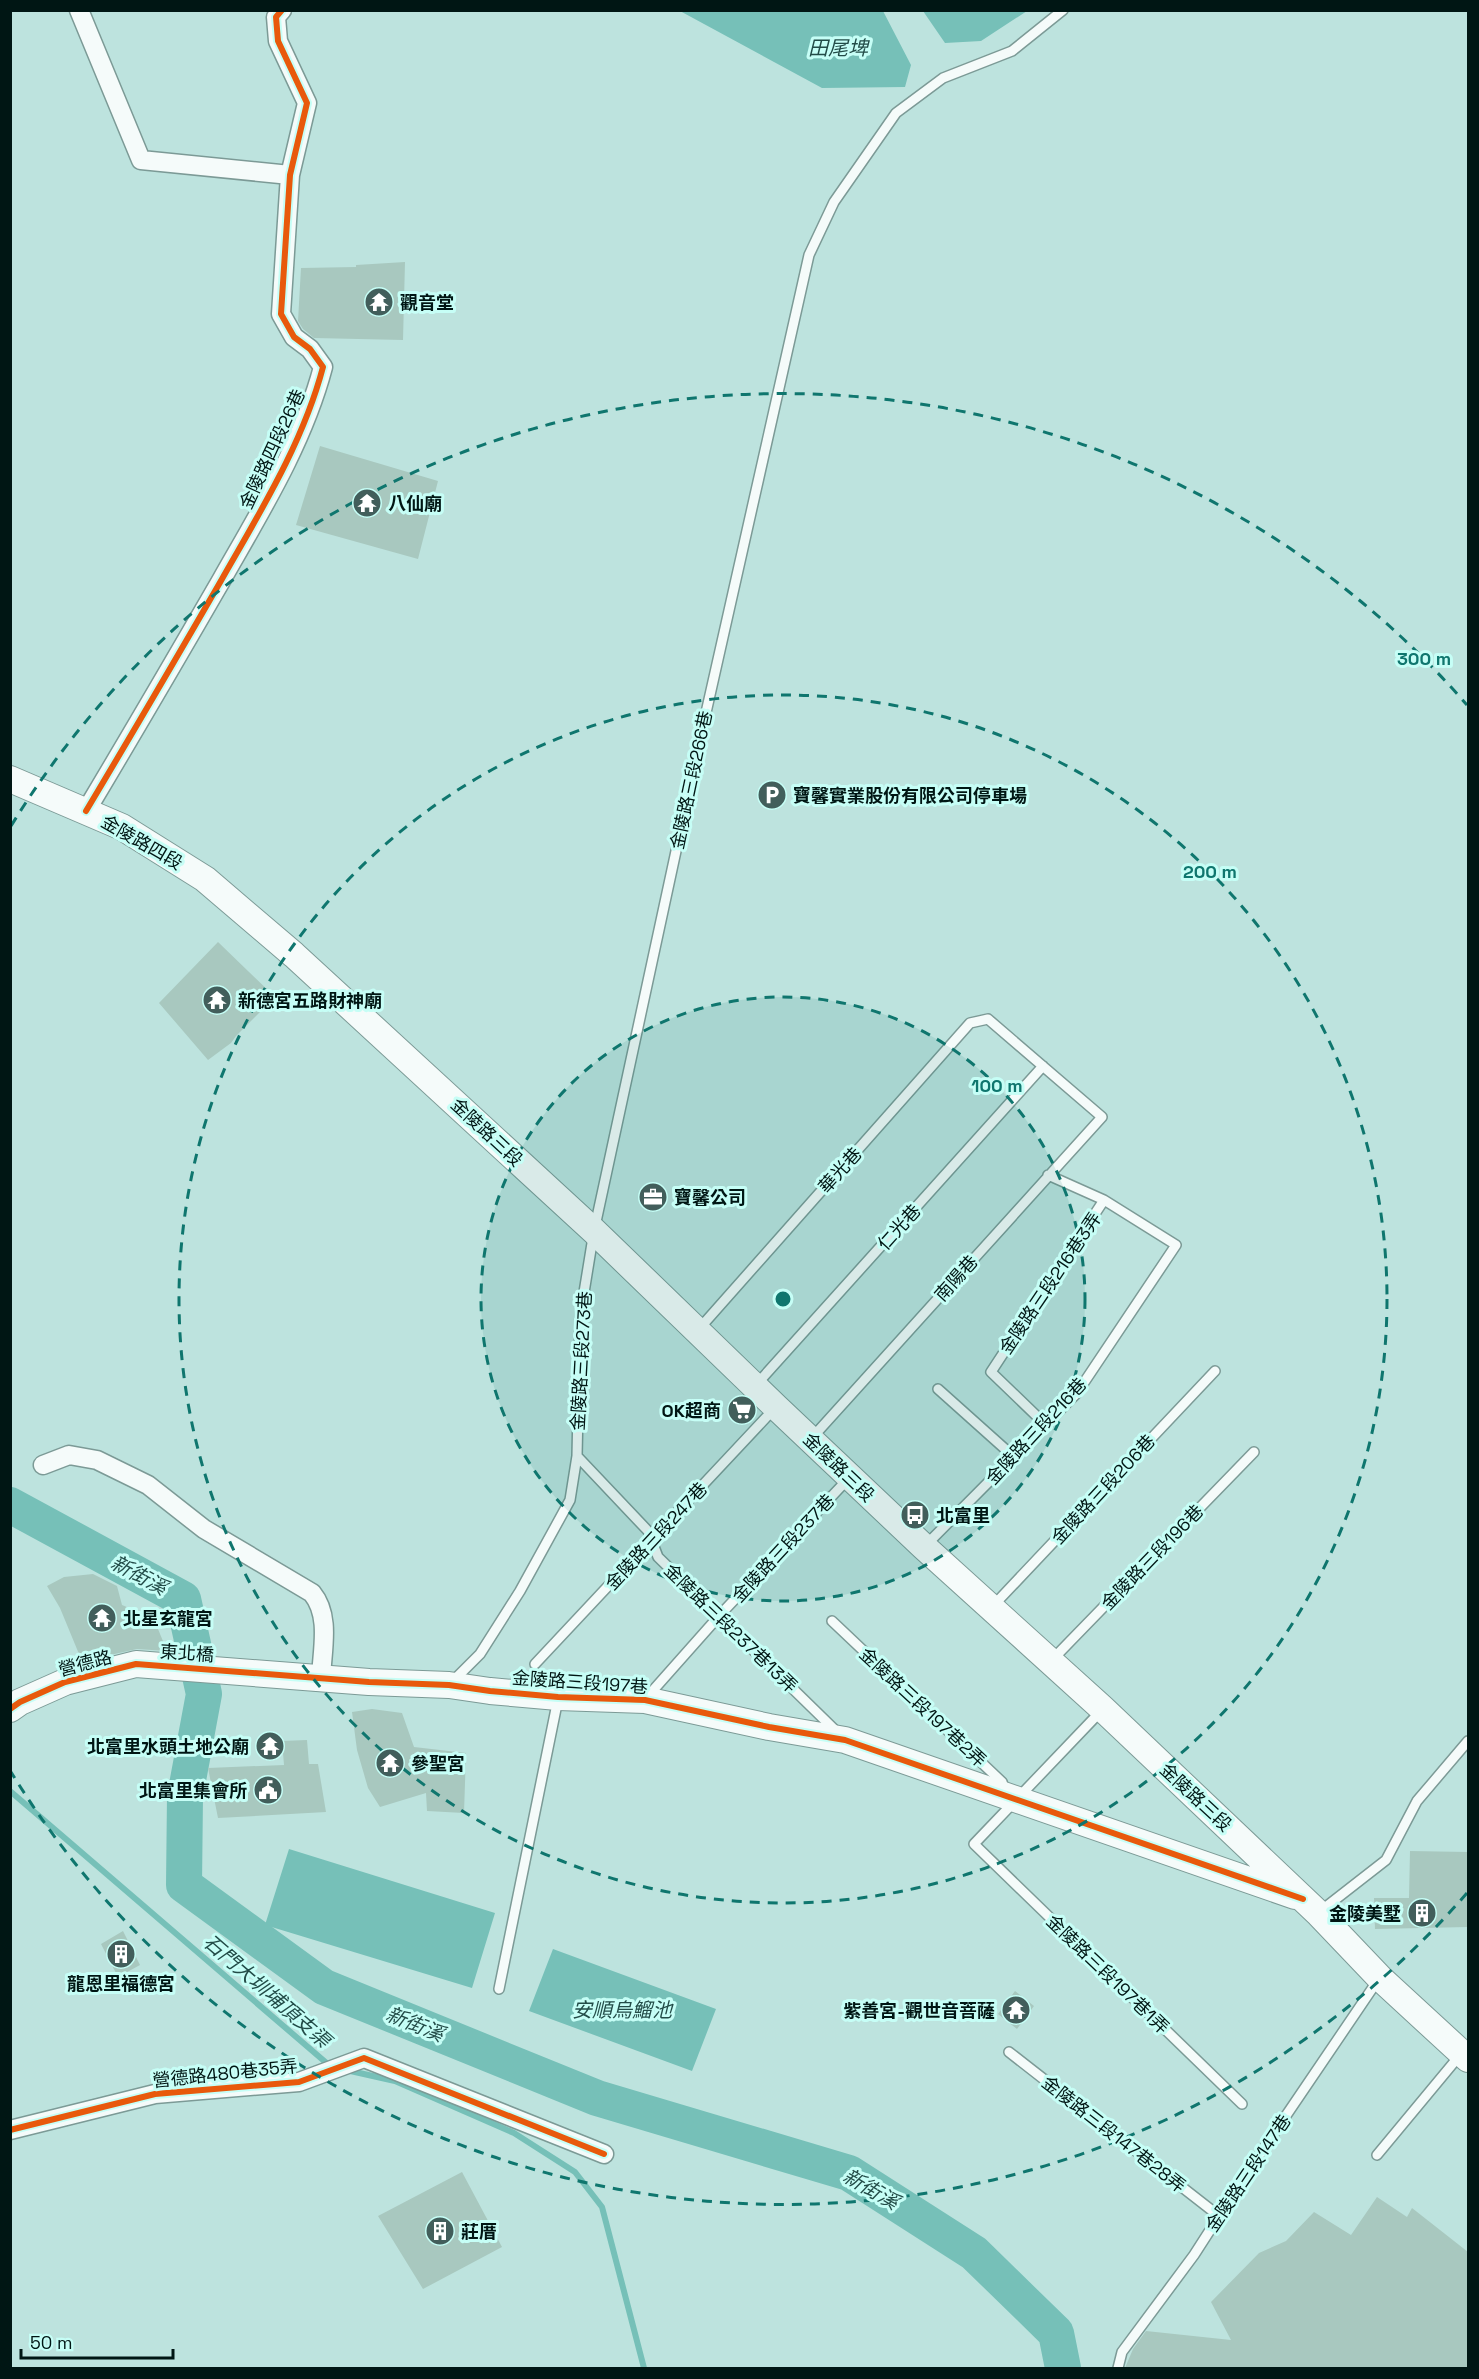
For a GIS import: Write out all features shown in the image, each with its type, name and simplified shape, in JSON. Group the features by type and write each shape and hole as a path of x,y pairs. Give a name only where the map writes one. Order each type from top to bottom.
{"main road":[{"name":"金陵路四段","path":"10,779 122,827 205,879"},
{"name":"金陵路三段","path":"205,879 294,955 594,1231 924,1547 1103,1709 1311,1906 1380,1978 1466,2052"},
{"name":"東北橋","path":"136,1664 235,1671"},
{"name":"營德路","path":"10,1709 20,1702 65,1682 136,1664"},
{"name":"金陵路三段197巷","path":"235,1671 449,1685 558,1697 645,1700 769,1727 845,1740 1311,1906"}],"street":[{"path":"79,10 141,160 290,175"},
{"name":"金陵路四段26巷","path":"86,811 257,518 294,446 316,394 323,367 310,349 294,338 281,314 290,175 307,103 278,41 276,17 282,10"},
{"path":"43,1465 69,1455 97,1460 148,1485 204,1529 312,1593 320,1603 324,1614 321,1678"},
{"name":"營德路480巷35弄","path":"10,2130 155,2094 299,2082 364,2058 604,2154"}],"lane":[{"name":"金陵路三段266巷","path":"594,1231 702,726 809,255 834,202 896,113 943,78 1012,51 1063,10"},
{"name":"華光巷","path":"697,1331 970,1023 988,1019 1043,1066"},
{"name":"南陽巷","path":"811,1439 1102,1117 1043,1066"},
{"name":"仁光巷","path":"755,1387 1043,1066"},
{"path":"1048,1175 1104,1200"},
{"name":"金陵路三段216巷3弄","path":"1046,1425 991,1372 1104,1200 1176,1245"},
{"name":"金陵路三段273巷","path":"449,1685 480,1654 520,1591 570,1500 577,1456 580,1317 594,1231"},
{"name":"金陵路三段216巷","path":"924,1547 1077,1393 1176,1245"},
{"name":"金陵路三段206巷","path":"991,1607 1215,1371"},
{"path":"938,1389 1014,1457"},
{"name":"金陵路三段247巷","path":"536,1664 776,1407"},
{"name":"金陵路三段196巷","path":"1050,1662 1254,1452"},
{"name":"金陵路三段237巷13弄","path":"577,1456 648,1531 658,1557 845,1740"},
{"name":"金陵路三段237巷","path":"645,1700 719,1616 850,1477"},
{"name":"金陵路三段197巷2弄","path":"832,1621 1002,1782 1012,1798"},
{"path":"499,1989 558,1697"},
{"path":"1012,1798 1103,1709"},
{"path":"1311,1906 1386,1860 1417,1801 1468,1741"},
{"name":"金陵路三段197巷1弄","path":"1012,1798 974,1844 1242,2104"},
{"name":"金陵路三段147巷","path":"1118,2368 1122,2352 1194,2255 1380,1978"},
{"name":"金陵路三段147巷28弄","path":"1009,2052 1219,2216"},
{"path":"1377,2155 1466,2052"}],"water":[{"name":"田尾埤","path":"680,11 883,11 911,65 905,87 822,88"},
{"path":"923,11 1027,11 981,41 945,43"},
{"path":"289,1849 495,1913 472,1988 265,1925"},
{"name":"安順烏鰡池","path":"553,1949 716,2009 692,2071 529,2011"}],"building":[{"path":"405,262 403,340 314,338 303,329 298,321 301,268 356,267 356,265"},
{"name":"八仙廟","path":"320,446 438,481 418,559 296,525"},
{"name":"新德宮五路財神廟","path":"218,942 275,997 231,1043 208,1060 159,1003"},
{"name":"北星玄龍宮","path":"93,1574 117,1586 122,1605 134,1610 146,1626 158,1629 167,1651 137,1649 110,1655 79,1654 60,1608 47,1586 64,1577"},
{"name":"參聖宮","path":"372,1709 402,1713 414,1747 466,1753 464,1813 427,1811 426,1793 380,1807 368,1788 357,1750 352,1712"},
{"name":"北富里集會所","path":"307,1740 309,1764 318,1764 326,1812 218,1818 208,1768 284,1765 282,1741"},
{"path":"1410,1851 1468,1852 1468,1927 1375,1929 1374,1898 1409,1898"},
{"name":"龍恩里福德宮","path":"123,1931 140,1965 118,1977 101,1944"},
{"name":"紫善宮-觀世音菩薩","path":"1015,1991 1034,2006 1017,2029 998,2014"},
{"name":"莊厝","path":"462,2172 502,2247 423,2289 378,2216"},
{"path":"1377,2197 1407,2217 1412,2208 1468,2252 1468,2368 1125,2368 1133,2349 1146,2331 1231,2340 1211,2302 1259,2253 1286,2241 1314,2212 1351,2235"}],"waterway":[{"name":"新街溪","path":"10,1505 183,1599 204,1694 185,1796 184,1885 324,1987 597,2098 849,2173 974,2253 1056,2333 1063,2368"},
{"name":"石門大圳埔頂支渠","path":"10,1791 330,2066"},
{"name":"石門大圳埔頂支渠","path":"346,2070 395,2081 514,2133 575,2172 602,2207 644,2368"}],"cycle path":[{"path":"86,811 265,503 304,423 323,367 310,349 294,337 281,314 290,175 307,103 278,41 276,17 282,10"},
{"path":"10,1709 20,1702 65,1682 136,1664 369,1682 449,1685 558,1697 645,1700 769,1727 845,1740 1303,1899"},
{"path":"10,2130 155,2094 299,2082 364,2058 604,2154"}],"place":[{"name":"觀音堂","path":"379,302"},
{"name":"八仙廟","path":"367,503"},
{"name":"寶馨實業股份有限公司停車場","path":"772,795"},
{"name":"新德宮五路財神廟","path":"217,1000"},
{"name":"寶馨公司","path":"653,1197"},
{"name":"OK超商","path":"742,1410"},
{"name":"北富里","path":"915,1515"},
{"name":"北星玄龍宮","path":"102,1618"},
{"name":"北富里水頭土地公廟","path":"270,1746"},
{"name":"參聖宮","path":"390,1763"},
{"name":"北富里集會所","path":"268,1790"},
{"name":"金陵美墅","path":"1422,1913"},
{"name":"龍恩里福德宮","path":"121,1954"},
{"name":"紫善宮-觀世音菩薩","path":"1016,2010"},
{"name":"莊厝","path":"440,2231"}]}
